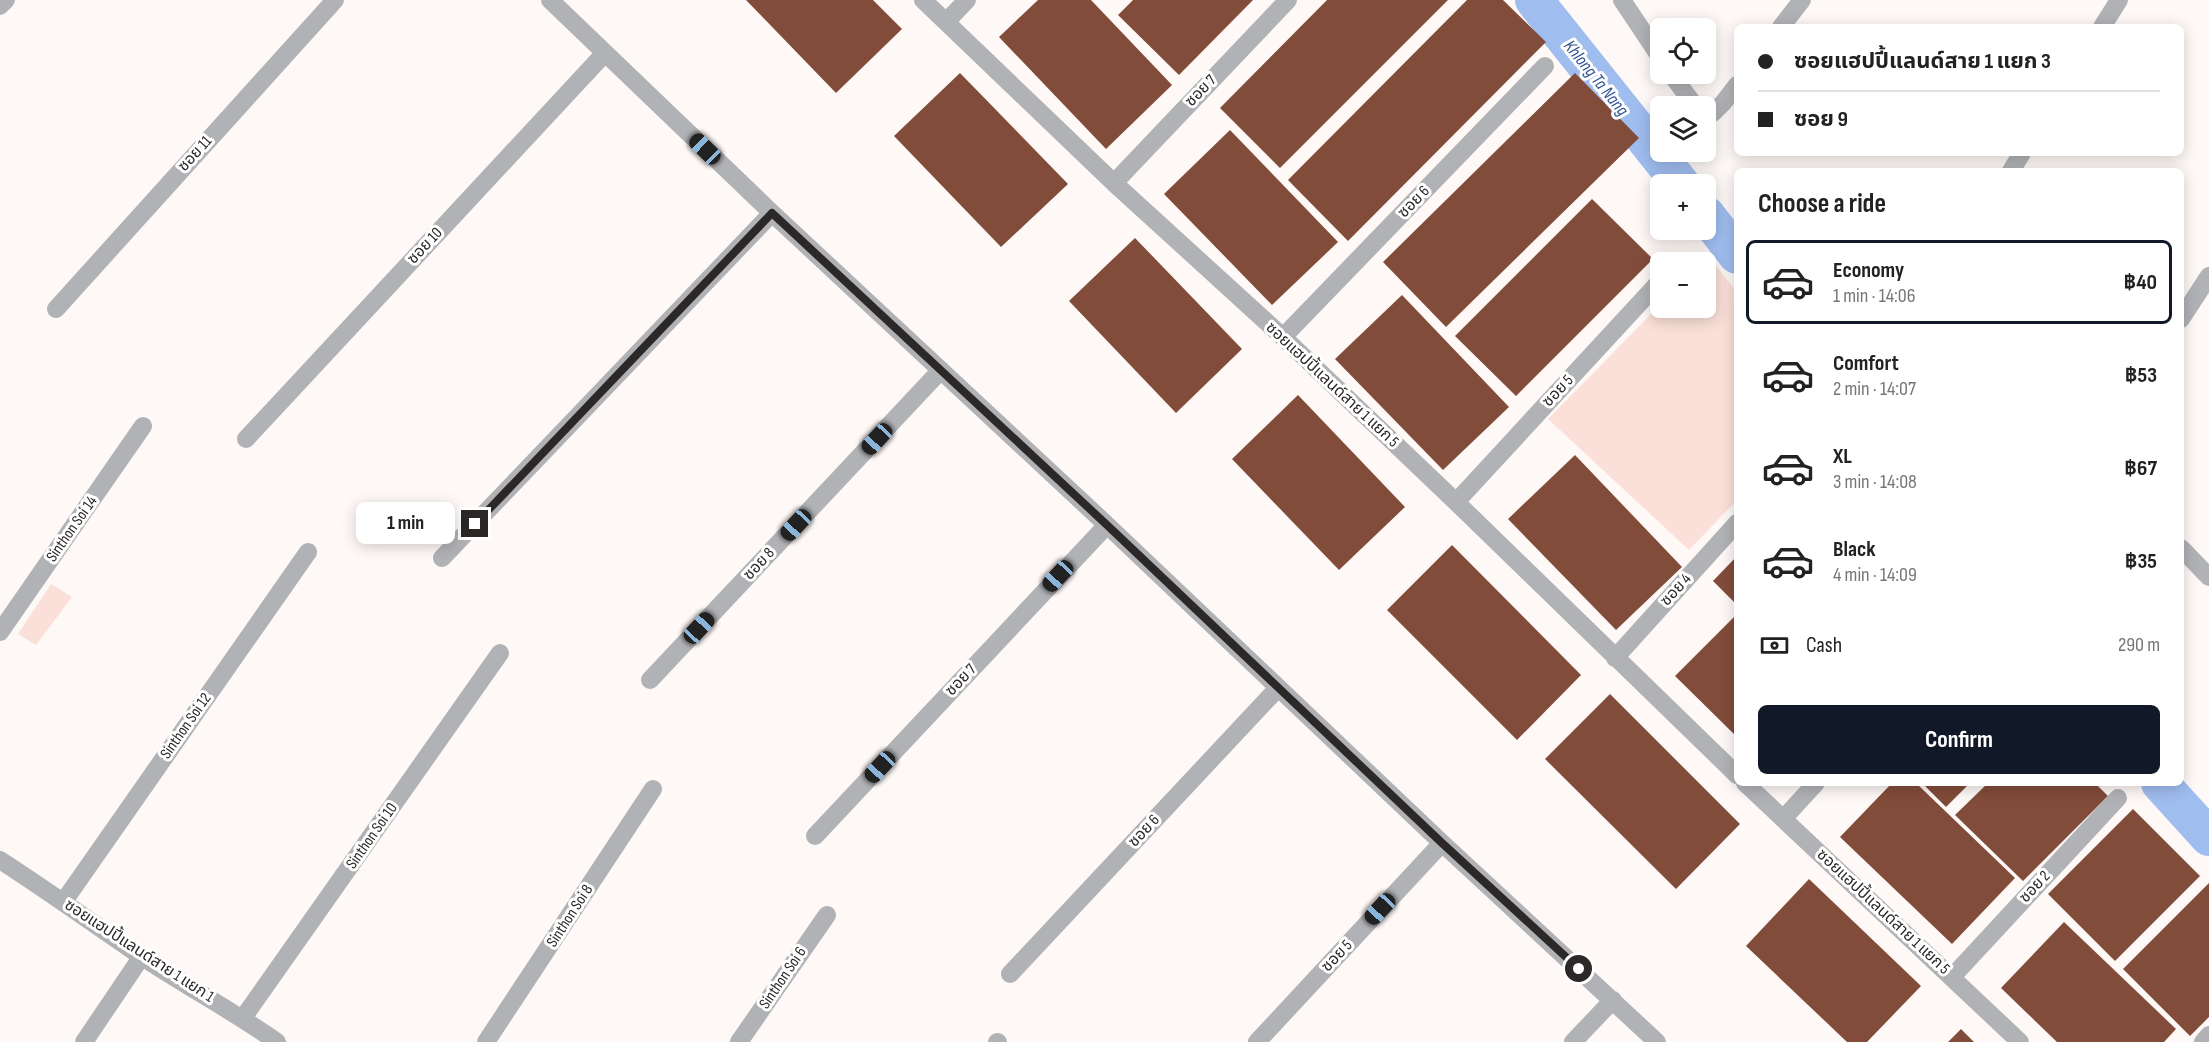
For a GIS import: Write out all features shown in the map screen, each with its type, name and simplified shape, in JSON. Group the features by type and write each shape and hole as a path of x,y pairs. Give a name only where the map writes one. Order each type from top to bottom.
{"street":[{"path":"0,6 6,0"},
{"name":"ซอย 11","path":"56,309 335,0"},
{"path":"550,0 772,213 1657,1042"},
{"name":"ซอยแฮปปี้แลนด์สาย 1 แยก 5","path":"923,0 1114,183 1456,502 1734,772"},
{"path":"946,22 967,0"},
{"name":"ซอย 7","path":"1114,183 1288,0"},
{"path":"1622,0 1650,42"},
{"path":"1783,24 1802,0"},
{"path":"2104,24 2119,0"},
{"name":"ซอย 10","path":"246,439 604,54"},
{"name":"ซอย 6","path":"1282,338 1545,66"},
{"path":"1716,110 1734,89"},
{"path":"442,558 772,213"},
{"path":"2184,314 2209,276"},
{"name":"ซอย 5","path":"1456,502 1650,292"},
{"name":"ซอย 8","path":"650,680 941,370"},
{"name":"Sinthon Soi 14","path":"0,632 143,426"},
{"name":"ซอย 7","path":"815,836 1107,525"},
{"name":"ซอย 4","path":"1616,658 1734,526"},
{"name":"Sinthon Soi 12","path":"64,901 308,552"},
{"path":"2184,552 2209,577"},
{"name":"Sinthon Soi 10","path":"243,1018 500,653"},
{"name":"ซอย 6","path":"1010,974 1278,688"},
{"name":"ซอยแฮปปี้แลนด์สาย 1 แยก 5","path":"1748,786 2020,1042"},
{"path":"1783,819 1813,786"},
{"name":"Sinthon Soi 8","path":"486,1042 653,789"},
{"name":"ซอย 2","path":"1952,977 2118,798"},
{"name":"ซอย 5","path":"1257,1042 1442,843"},
{"name":"ซอยแฮปปี้แลนด์สาย 1 แยก 1","path":"0,860 64,901 142,956 243,1018 277,1042"},
{"name":"Sinthon Soi 6","path":"739,1042 827,915"},
{"path":"84,1042 142,956"},
{"path":"1573,1042 1613,1000"},
{"path":"2203,1042 2209,1035"}],"shaded area":[{"path":"1716,266 1734,288 1734,503 1689,550 1548,419 1650,315 1650,318 1716,318"},
{"path":"51,584 72,597 36,645 18,634"}],"building":[{"path":"746,0 873,0 902,29 836,93"},
{"path":"1038,0 1091,0 1172,85 1106,149 999,37"},
{"path":"1133,0 1253,0 1179,75 1118,15"},
{"path":"1327,0 1448,0 1280,168 1220,108"},
{"path":"1467,0 1503,0 1546,42 1348,241 1288,180"},
{"path":"960,73 1068,184 1001,247 894,136"},
{"path":"1575,73 1639,138 1446,327 1383,262"},
{"path":"1230,130 1338,242 1272,305 1164,194"},
{"path":"1592,199 1650,256 1650,262 1516,396 1455,336"},
{"path":"1135,238 1242,349 1176,413 1069,301"},
{"path":"1402,295 1509,407 1443,470 1335,359"},
{"path":"1298,395 1405,507 1339,570 1232,459"},
{"path":"1575,455 1682,567 1616,630 1508,519"},
{"path":"1452,545 1581,675 1517,740 1387,610"},
{"path":"1734,559 1734,602 1713,581"},
{"path":"1734,617 1734,734 1675,676"},
{"path":"1610,694 1740,824 1676,889 1545,759"},
{"path":"1889,786 1919,786 2015,878 1952,944 1840,837"},
{"path":"1925,786 1967,786 1946,807"},
{"path":"1985,786 2098,786 2108,796 2023,881 1955,815"},
{"path":"2133,809 2200,876 2115,961 2048,894"},
{"path":"1809,879 1921,986 1867,1042 1847,1042 1746,946"},
{"path":"2209,883 2209,1017 2190,1036 2123,969"},
{"path":"2064,922 2176,1029 2164,1042 2057,1042 2001,988"},
{"path":"1961,1029 1974,1042 1948,1042"}],"waterway":[{"name":"Khlong Ta Nang","path":"1534,0 1673,174"},
{"name":"Khlong Ta Nang","path":"1716,228 1734,251"},
{"name":"Khlong Ta Nang","path":"2163,786 2209,837"}],"route":[{"path":"475,524 772,213 1579,969"}]}
